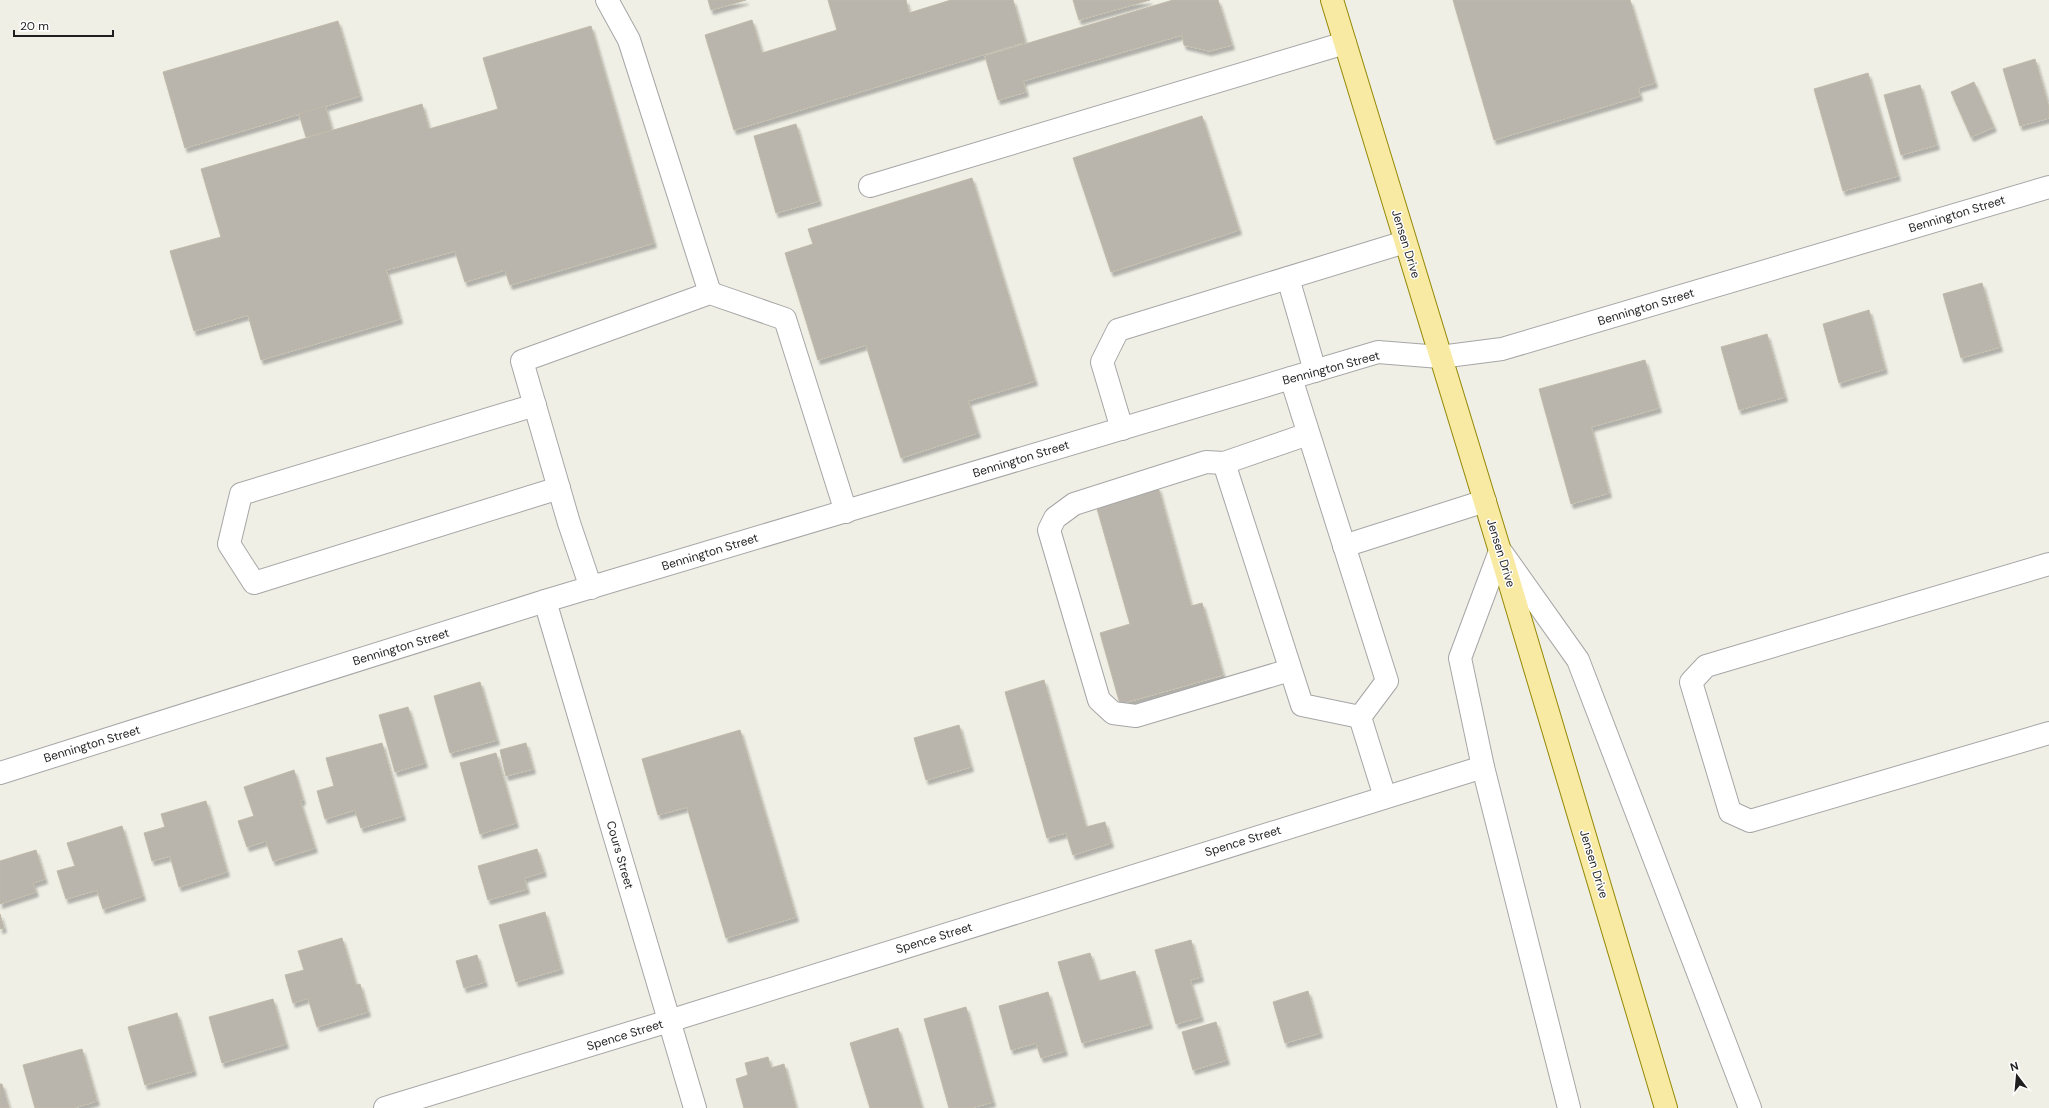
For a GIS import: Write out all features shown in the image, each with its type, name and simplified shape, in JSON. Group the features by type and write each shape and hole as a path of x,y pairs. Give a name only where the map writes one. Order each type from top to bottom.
{"main road":[{"name":"Jensen Drive","path":"1332,0 1485,501 1666,1108"}],"street":[{"path":"607,0 629,40 710,293"},
{"path":"870,186 1345,44"},
{"name":"Bennington Street","path":"0,773 545,601 1378,352 1440,357 1502,349 2049,187"},
{"path":"1122,429 1102,362 1118,330 1405,242"},
{"path":"1288,278 1315,371"},
{"path":"591,588 559,488 522,361 710,293 785,319 846,512"},
{"path":"1291,378 1387,681 1360,717"},
{"path":"535,405 241,494 229,544 254,583 559,488"},
{"path":"1290,670 1136,716 1113,713 1099,700 1049,530 1056,518 1074,504 1206,462 1224,463 1308,434"},
{"path":"1224,463 1302,705 1360,717"},
{"path":"1344,546 1485,501"},
{"path":"1500,551 1460,658 1483,767 1569,1108"},
{"path":"1500,551 1578,660 1750,1108"},
{"path":"2049,564 1706,666 1691,682 1730,812 1750,821 2049,733"},
{"name":"Cours Street","path":"545,601 695,1108"},
{"path":"1360,717 1385,796"},
{"name":"Spence Street","path":"385,1108 669,1021 1385,796 1483,767"}],"building":[{"path":"708,0 746,0 711,10"},
{"path":"828,0 906,0 909,13 951,0 1013,0 1025,42 734,130 705,35 752,20 762,53 837,30"},
{"path":"1073,0 1150,0 1079,20"},
{"path":"1173,0 1218,0 1232,45 1209,51 1184,45 1182,35 1023,81 1026,92 998,100 985,56"},
{"path":"1453,0 1630,0 1655,83 1638,88 1640,96 1494,140"},
{"path":"338,21 360,96 185,148 163,72"},
{"path":"591,26 654,243 510,285 505,270 465,282 455,251 386,270 400,319 261,360 248,315 194,331 170,251 221,237 201,169 422,104 429,129 498,109 483,58"},
{"path":"2035,59 2049,107 2049,118 2020,126 2003,69"},
{"path":"1868,73 1898,176 1843,191 1814,89"},
{"path":"1974,82 1994,127 1971,137 1951,92"},
{"path":"1920,85 1937,145 1901,155 1884,95"},
{"path":"325,106 332,130 306,137 299,114"},
{"path":"1202,116 1239,230 1111,272 1073,158"},
{"path":"796,124 819,201 776,213 754,136"},
{"path":"972,178 1035,381 968,401 978,433 901,458 866,345 818,360 785,253 813,244 808,229"},
{"path":"1982,283 2000,347 1961,358 1943,294"},
{"path":"1869,310 1885,369 1839,383 1823,324"},
{"path":"1767,334 1785,397 1739,410 1721,347"},
{"path":"1645,360 1659,408 1591,427 1609,493 1571,504 1539,389"},
{"path":"1158,487 1191,606 1202,603 1223,675 1120,704 1100,633 1130,624 1096,505"},
{"path":"1044,680 1086,827 1105,822 1111,843 1073,855 1066,833 1047,838 1005,692"},
{"path":"480,682 497,740 450,753 434,696"},
{"path":"408,707 425,763 395,772 379,715"},
{"path":"959,725 971,767 926,780 914,738"},
{"path":"740,730 796,917 726,938 687,807 658,815 642,759"},
{"path":"382,743 403,816 361,828 355,810 325,819 317,791 334,786 326,758"},
{"path":"526,743 533,769 506,776 500,750"},
{"path":"496,753 516,823 480,834 460,763"},
{"path":"294,770 303,800 300,801 315,848 273,861 266,841 247,847 238,821 254,816 244,787"},
{"path":"206,801 227,872 179,887 170,856 152,861 144,833 165,827 161,814"},
{"path":"122,826 143,896 103,909 97,890 66,899 57,871 75,866 67,843"},
{"path":"537,849 544,872 524,878 527,889 488,900 478,866"},
{"path":"36,850 45,879 33,883 36,892 0,904 0,861"},
{"path":"545,912 561,969 516,982 499,925"},
{"path":"0,914 4,928 0,929"},
{"path":"342,938 356,985 360,984 368,1012 317,1027 308,998 293,1003 285,975 304,970 298,951"},
{"path":"1191,940 1201,977 1190,980 1201,1017 1176,1024 1155,950"},
{"path":"1090,953 1099,981 1135,971 1150,1024 1082,1043 1058,962"},
{"path":"477,955 485,982 464,988 456,961"},
{"path":"1308,991 1320,1033 1285,1043 1273,1002"},
{"path":"1048,992 1065,1051 1041,1058 1036,1043 1011,1050 999,1006"},
{"path":"273,999 286,1044 222,1063 209,1017"},
{"path":"966,1007 993,1102 971,1108 949,1108 924,1019"},
{"path":"177,1013 194,1071 145,1085 128,1027"},
{"path":"1216,1022 1227,1060 1193,1070 1182,1032"},
{"path":"898,1028 922,1108 870,1108 850,1043"},
{"path":"82,1049 97,1101 74,1108 35,1108 23,1065"},
{"path":"768,1057 771,1068 784,1064 796,1108 744,1108 736,1079 748,1075 745,1063"},
{"path":"0,1084 2,1084 9,1108 0,1108"}]}
